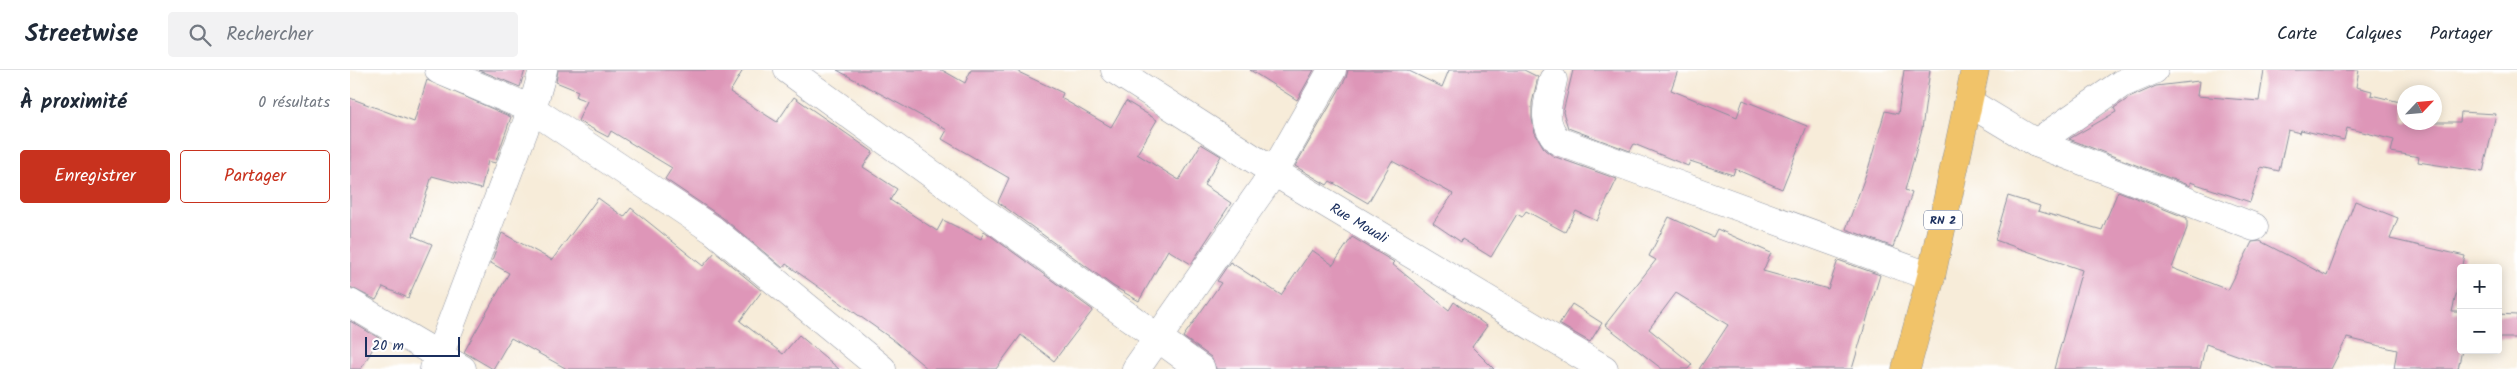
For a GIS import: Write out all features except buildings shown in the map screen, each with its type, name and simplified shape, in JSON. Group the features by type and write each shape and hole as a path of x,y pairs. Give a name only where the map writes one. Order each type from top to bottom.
{"highway":[{"name":"RN 2","path":"1906,369 1931,277 1975,70"}],"street":[{"path":"440,70 532,109 713,230 882,369"},
{"path":"350,303 445,364 532,109 543,70"},
{"path":"788,70 1201,369"},
{"name":"Rue Mouali","path":"1115,70 1274,172 1604,369"},
{"path":"1136,369 1274,172 1332,70"},
{"path":"2036,143 2121,84 2154,70"},
{"path":"1553,80 1546,113 1548,130 1558,141 1931,277"},
{"path":"1968,102 2036,143 2254,227"}]}
